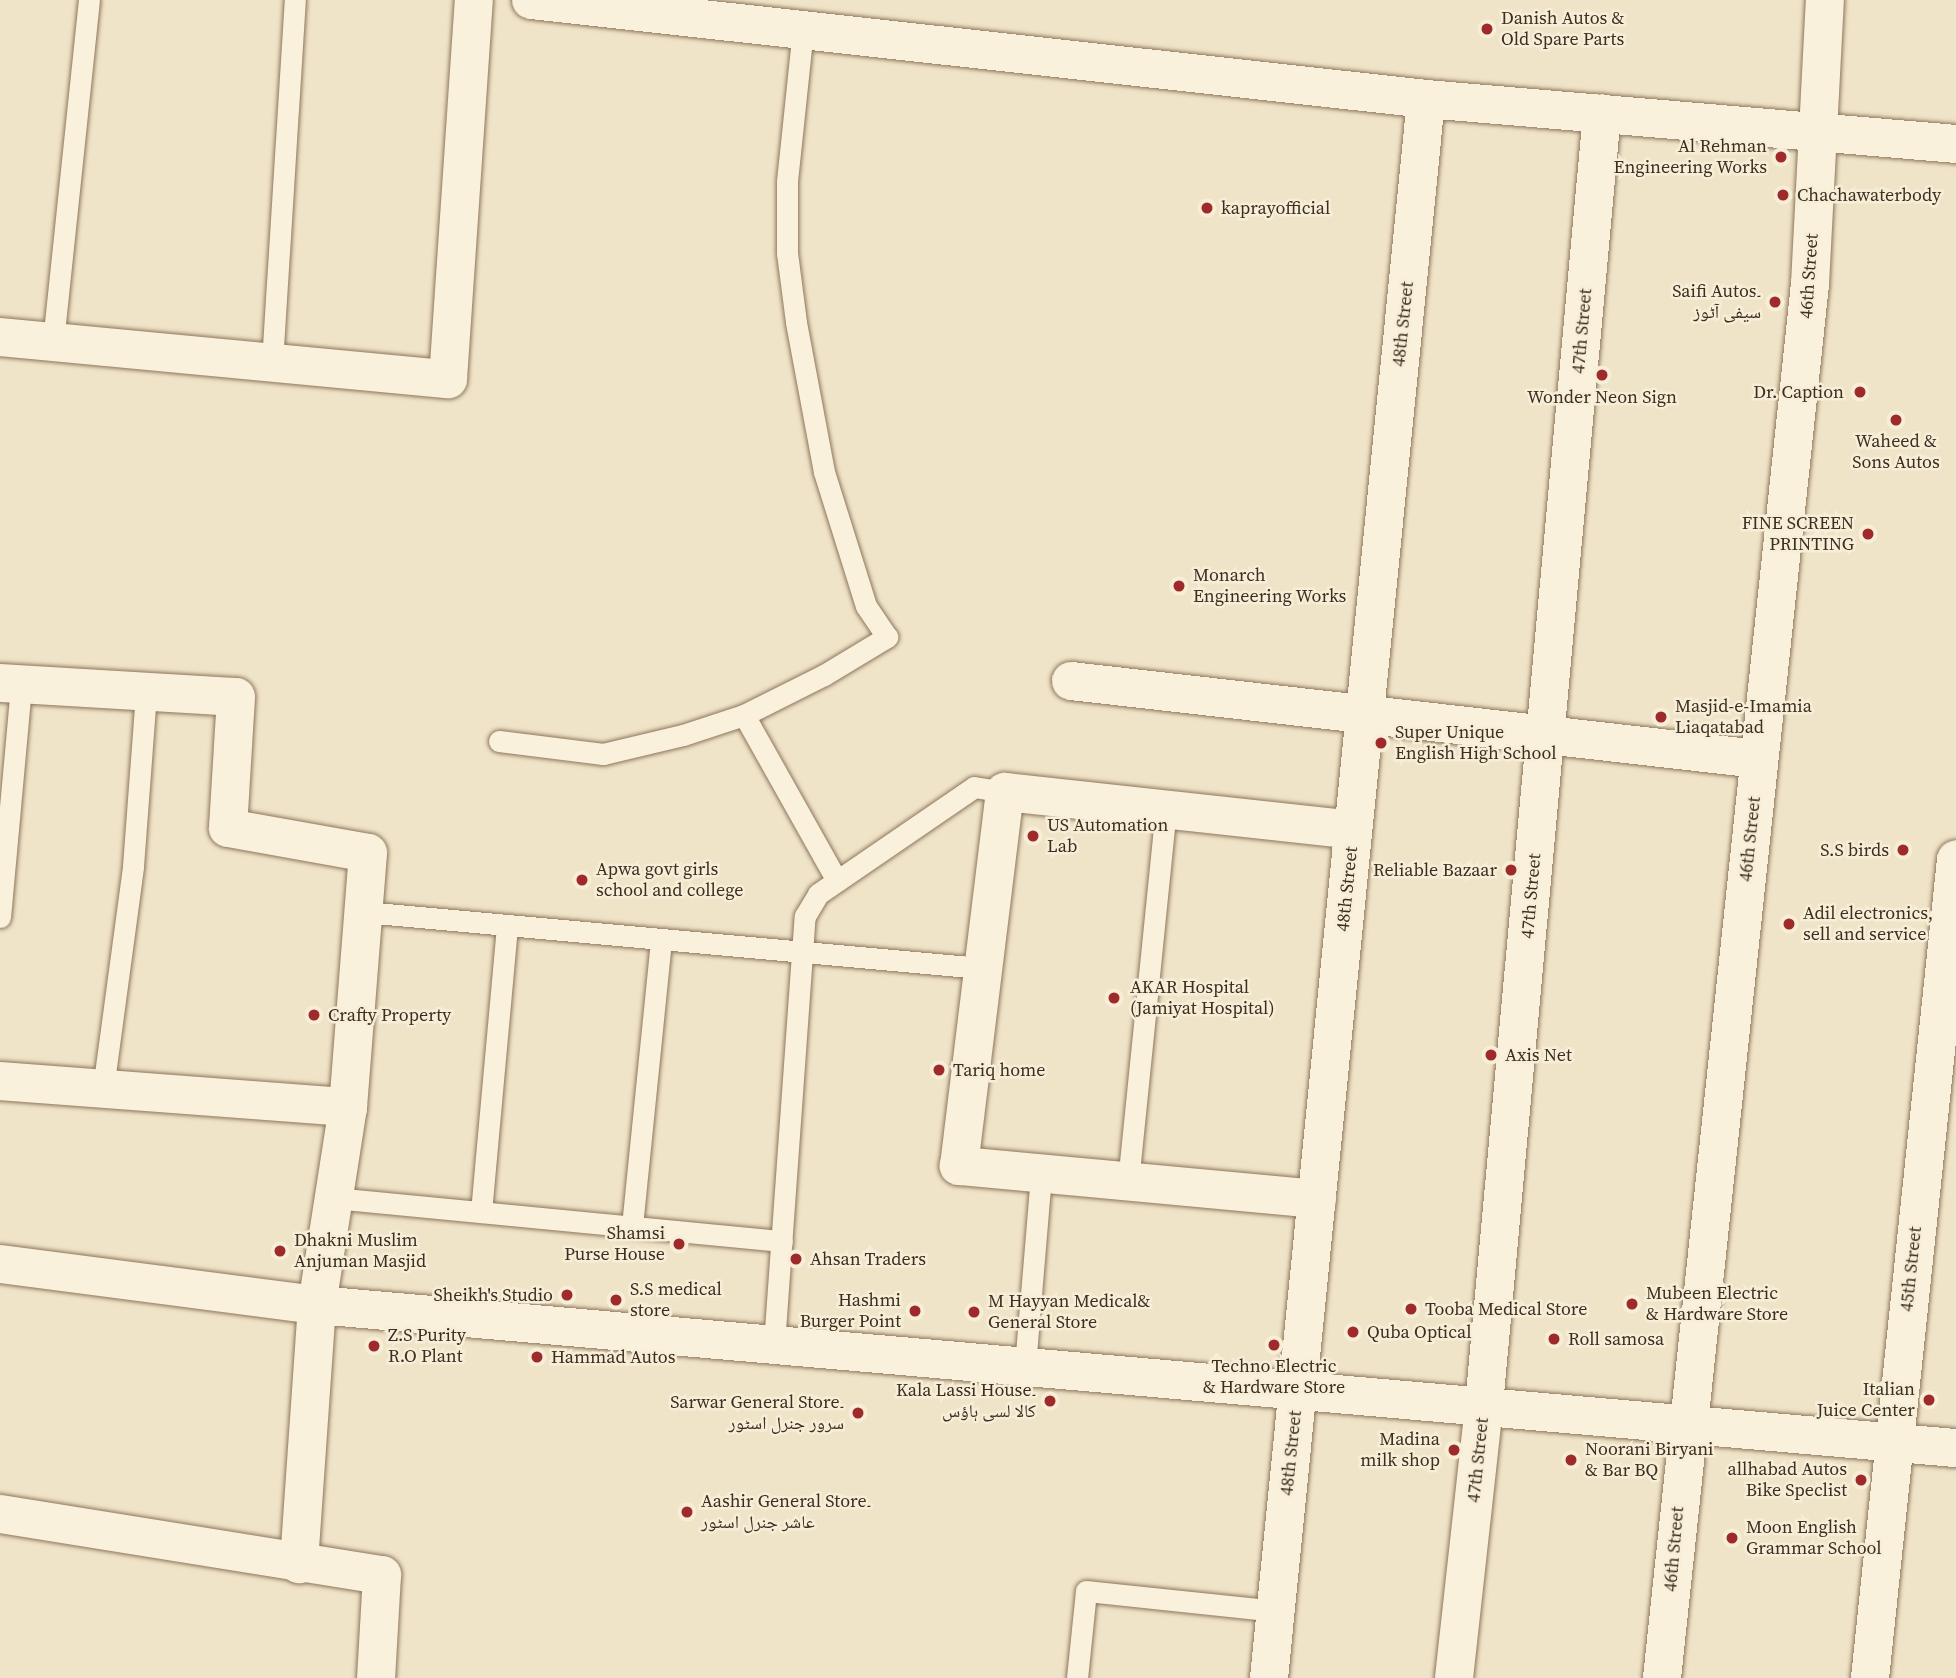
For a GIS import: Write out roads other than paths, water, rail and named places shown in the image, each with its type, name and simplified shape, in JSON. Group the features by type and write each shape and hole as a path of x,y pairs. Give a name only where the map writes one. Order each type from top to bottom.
{"street":[{"path":"0,337 448,379 474,0"},
{"path":"531,0 1426,99 1816,129 1956,144"},
{"name":"46th Street","path":"1661,1678 1686,1422 1810,284 1816,129 1825,0"},
{"name":"48th Street","path":"1269,1678 1426,99"},
{"name":"47th Street","path":"1454,1678 1484,1405 1602,113"},
{"path":"1071,681 1365,713 1545,737 1758,759"},
{"path":"11,684 236,697 228,828 368,853 348,1107 317,1305 299,1564"},
{"path":"1317,1199 959,1166 981,968 1005,792 1353,830"},
{"name":"45th Street","path":"1870,1678 1892,1442 1956,860"},
{"path":"0,1081 348,1107"},
{"path":"0,1264 317,1305 1686,1422 1956,1448"},
{"path":"0,1514 299,1564 383,1574 376,1678"}],"lane":[{"path":"53,342 89,0"},
{"path":"272,363 295,0"},
{"path":"499,741 603,754 744,715 824,675 887,636 866,606 824,472 796,323 786,253 786,181 803,30"},
{"path":"0,917 11,684"},
{"path":"103,1089 133,866 146,692"},
{"path":"744,715 837,881"},
{"path":"774,1344 805,952 805,916 818,894 974,788 1005,792"},
{"path":"1128,1182 1166,810"},
{"path":"364,912 981,968"},
{"path":"481,1212 508,925"},
{"path":"632,1226 661,939"},
{"path":"1025,1366 1041,1174"},
{"path":"334,1198 782,1241"},
{"path":"1077,1678 1086,1591 1276,1611"}],"place":[{"name":"Danish Autos & Old Spare Parts","path":"1487,29"},
{"name":"Al Rehman Engineering Works","path":"1781,157"},
{"name":"Chachawaterbody","path":"1783,195"},
{"name":"kaprayofficial","path":"1207,208"},
{"name":"Saifi Autos۔ سیفی آٹوز","path":"1775,302"},
{"name":"Wonder Neon Sign","path":"1602,375"},
{"name":"Dr. Caption","path":"1860,392"},
{"name":"Waheed & Sons Autos","path":"1896,420"},
{"name":"FINE SCREEN PRINTING","path":"1868,534"},
{"name":"Monarch Engineering Works","path":"1179,586"},
{"name":"Masjid-e-Imamia Liaqatabad","path":"1661,717"},
{"name":"Super Unique English High School","path":"1381,743"},
{"name":"US Automation Lab","path":"1033,836"},
{"name":"S.S birds","path":"1903,850"},
{"name":"Reliable Bazaar","path":"1511,870"},
{"name":"Apwa govt girls school and college","path":"582,880"},
{"name":"Adil electronics, sell and service","path":"1789,924"},
{"name":"AKAR Hospital (Jamiyat Hospital)","path":"1114,998"},
{"name":"Crafty Property","path":"314,1015"},
{"name":"Axis Net","path":"1491,1055"},
{"name":"Tariq home","path":"939,1070"},
{"name":"Shamsi Purse House","path":"679,1244"},
{"name":"Dhakni Muslim Anjuman Masjid","path":"280,1251"},
{"name":"Ahsan Traders","path":"796,1259"},
{"name":"Sheikh's Studio","path":"567,1295"},
{"name":"S.S medical store","path":"616,1300"},
{"name":"Mubeen Electric & Hardware Store","path":"1632,1304"},
{"name":"Tooba Medical Store","path":"1411,1309"},
{"name":"Hashmi Burger Point","path":"915,1311"},
{"name":"M Hayyan Medical& General Store","path":"974,1312"},
{"name":"Quba Optical","path":"1353,1332"},
{"name":"Roll samosa","path":"1554,1339"},
{"name":"Techno Electric & Hardware Store","path":"1274,1345"},
{"name":"Z.S Purity R.O Plant","path":"374,1346"},
{"name":"Hammad Autos","path":"537,1357"},
{"name":"Italian Juice Center","path":"1929,1400"},
{"name":"Kala Lassi House۔ کالا لسی ہاؤس","path":"1050,1401"},
{"name":"Sarwar General Store۔ سرور جنرل اسٹور","path":"858,1413"},
{"name":"Madina milk shop","path":"1454,1450"},
{"name":"Noorani Biryani & Bar BQ","path":"1571,1460"},
{"name":"allhabad Autos Bike Speclist","path":"1861,1480"},
{"name":"Aashir General Store۔ عاشر جنرل اسٹور","path":"687,1512"},
{"name":"Moon English Grammar School","path":"1732,1538"}]}
